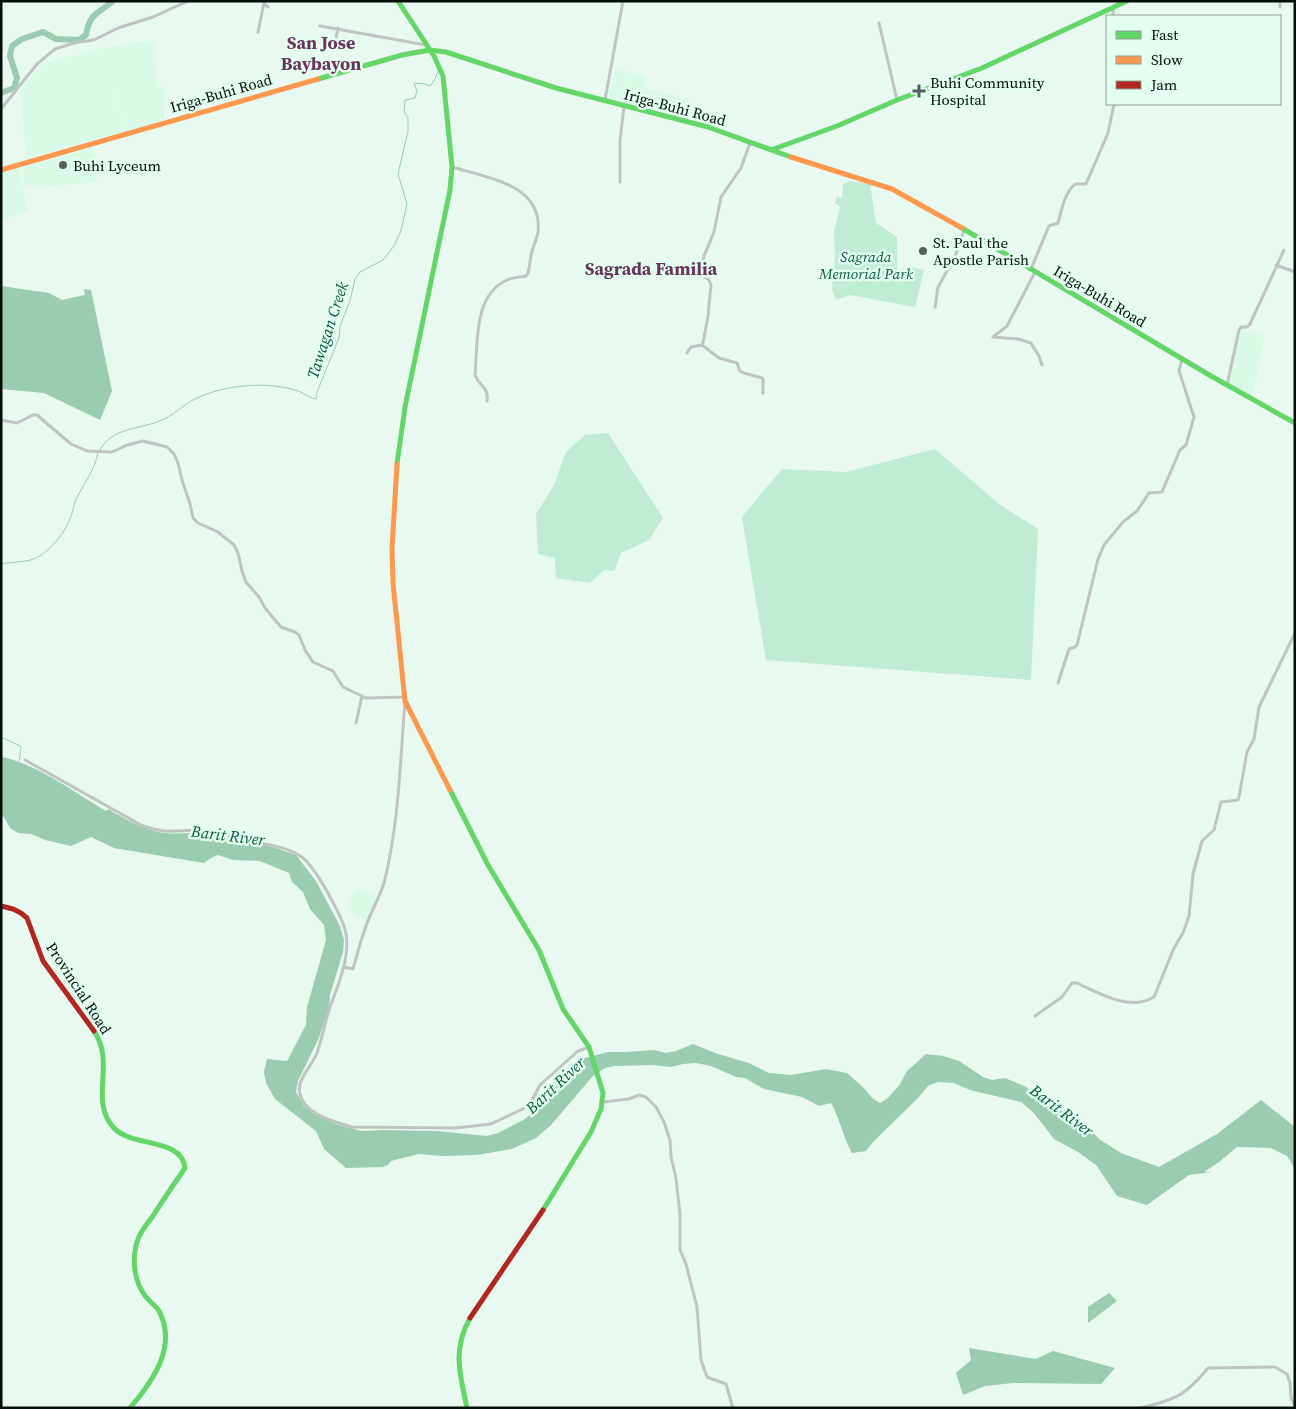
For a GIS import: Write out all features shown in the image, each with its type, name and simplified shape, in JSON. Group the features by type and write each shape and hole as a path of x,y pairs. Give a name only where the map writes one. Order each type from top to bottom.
{"main road":[{"path":"398,1 440,66 444,83 452,167 450,190 405,407 397,464 392,583 405,699 488,866 539,950 563,1009 589,1047 603,1092 603,1102 591,1132 554,1194 463,1331 458,1344 458,1356 467,1408"},
{"path":"771,150 837,126 897,100 982,68 1113,8 1119,3 1127,1"},
{"name":"Iriga-Buhi Road","path":"1,170 428,47 556,88 708,127 750,143 892,189 1295,423"},
{"name":"Provincial Road","path":"1,906 11,907 26,916 43,961 101,1042 104,1061 102,1100 105,1114 113,1127 134,1140 175,1150 184,1159 185,1168 183,1172 137,1239 134,1252 135,1276 144,1294 158,1311 166,1345 160,1364 130,1408"}],"street":[{"path":"1,109 38,64 54,49 65,44 94,40 118,28 153,17 188,1"},
{"path":"605,101 623,1"},
{"path":"1280,1 1280,7"},
{"path":"263,2 268,7"},
{"path":"258,32 263,2"},
{"path":"1113,8 1113,15"},
{"path":"879,23 897,100"},
{"path":"320,26 428,47"},
{"path":"335,43 338,28"},
{"path":"620,182 620,141 624,105"},
{"path":"1042,365 1031,343 1018,339 993,337 1006,326 1033,270 1049,226 1058,222 1065,198 1073,185 1086,184 1108,133 1114,105"},
{"path":"702,345 708,316 711,285 709,280 701,274 704,256 714,232 721,197 741,168 750,143"},
{"path":"452,167 510,184 533,203 538,220 538,234 528,274 506,280 488,295 479,324 475,375 476,379 487,390 488,402"},
{"path":"935,307 938,287 955,257 964,230"},
{"path":"1227,385 1239,330 1241,327 1247,327 1250,324 1284,250"},
{"path":"1276,265 1295,272"},
{"path":"687,353 691,347 702,345 719,358 737,363 740,371 763,379 763,393"},
{"path":"1058,683 1069,649 1076,645 1098,559 1104,545 1123,522 1137,512 1150,493 1163,490 1178,454 1186,445 1194,414 1180,374 1182,359"},
{"path":"1,420 17,423 37,415 71,444 87,451 112,452 121,447 143,441 161,444 168,448 178,462 193,520 218,532 234,545 245,581 259,597 275,621 283,628 298,633 313,662 333,671 343,687 366,698 405,699 398,792 389,862 375,909 365,927 353,969 344,967"},
{"path":"1035,1016 1062,997 1072,982 1117,1001 1144,1000 1154,997 1189,916 1193,874 1202,841 1214,830 1221,802 1238,800 1247,752 1254,739 1259,707 1295,633"},
{"path":"356,723 362,696"},
{"path":"25,760 112,810 149,828 171,832 200,830 228,834 288,850 303,858 319,878 333,904 345,930 346,944 344,967 316,1054 301,1081 299,1092 303,1102 308,1107 336,1122 352,1126 456,1128 491,1124 529,1106 540,1085 578,1051 589,1047"},
{"path":"603,1102 628,1099 638,1095 646,1097 656,1107 664,1122 670,1140 669,1146 676,1178 680,1215 680,1250 686,1264 697,1307 701,1360 707,1378 726,1384 732,1408"},
{"path":"1140,1408 1170,1401 1182,1395 1191,1388 1208,1368 1231,1366 1275,1367 1287,1374 1291,1398 1295,1406"}],"shaded area":[{"path":"155,40 157,85 164,87 164,120 124,132 113,69 123,132 26,158 20,89 44,63 108,47"},
{"path":"615,69 647,77 644,88 689,99 684,116 608,97"},
{"name":"Buhi Lyceum","path":"94,147 97,182 26,188 21,168"},
{"path":"19,168 28,212 1,220 1,173"},
{"path":"1,286 49,293 62,300 85,295 84,289 91,290 112,391 100,420 44,393 1,389"},
{"path":"1241,329 1264,335 1259,369 1251,396 1228,383"},
{"path":"1,757 27,765 106,811 108,809 158,832 213,834 228,841 270,846 296,855 316,881 340,926 344,940 343,952 330,995 329,1008 318,1040 298,1081 296,1092 304,1106 313,1113 336,1124 361,1131 437,1131 487,1136 498,1133 525,1119 540,1105 565,1075 585,1058 608,1052 654,1050 666,1053 693,1044 749,1063 769,1073 791,1075 826,1069 847,1073 872,1098 880,1103 888,1098 900,1084 907,1071 926,1054 943,1056 959,1061 983,1077 992,1080 1005,1078 1024,1086 1065,1113 1078,1117 1099,1139 1121,1153 1159,1167 1217,1134 1261,1100 1295,1127 1295,1169 1287,1156 1271,1148 1237,1147 1204,1172 1212,1172 1189,1175 1147,1205 1117,1196 1096,1165 1078,1152 1054,1139 1033,1112 1021,1102 970,1090 954,1083 938,1082 928,1086 866,1151 852,1153 831,1103 819,1106 802,1097 764,1089 745,1078 736,1077 711,1066 696,1063 671,1067 653,1065 605,1068 593,1076 551,1125 536,1138 512,1149 477,1155 442,1156 419,1154 391,1161 383,1167 346,1168 324,1149 316,1131 275,1099 266,1083 264,1072 267,1059 287,1061 306,1025 307,1007 326,940 324,925 310,909 303,892 292,882 289,873 260,861 233,860 218,855 204,863 114,848 91,837 71,846 45,840 31,834 18,833 10,828 4,817 1,816"},
{"path":"357,888 377,896 366,922 354,915 348,906"},
{"path":"1109,1293 1117,1301 1088,1323 1088,1307"},
{"path":"969,1348 1036,1359 1053,1351 1115,1368 1101,1384 1013,1383 985,1386 963,1395 956,1373 971,1360"}],"green space":[{"name":"Sagrada Memorial Park","path":"849,181 870,184 876,223 897,237 897,270 910,267 924,270 915,307 850,295 836,300 832,290 835,256 834,232 840,207 835,203 836,197 842,198 843,184"},
{"path":"608,433 663,518 649,540 621,553 614,571 604,570 590,583 556,578 555,558 538,554 536,514 554,485 566,452 585,435"},
{"path":"935,449 999,504 1038,529 1031,680 766,660 742,517 782,469 846,472"}],"waterway":[{"path":"1,93 14,88 17,78 10,56 12,46 22,39 43,32 56,39 79,40 86,35 92,18 113,1"},
{"name":"Tawagan Creek","path":"100,450 111,437 118,433 160,421 195,399 218,390 257,385 283,387 316,399 317,392 339,338 340,326 350,301 355,279 360,272 383,260 394,246 401,231 407,204 398,174 408,131 408,117 404,112 405,100 415,98 417,91 414,83 430,86 438,71"},
{"name":"Tawagan Creek","path":"1,564 36,558 54,544 71,516 76,499 92,471 98,453"},
{"name":"Tawagan Creek","path":"1,737 20,746 19,761"}],"traffic: fast":[{"path":"397,464 405,407 450,190 452,167 443,76 434,56 398,1"},
{"path":"771,150 837,126 897,100 982,68 1127,1"},
{"path":"318,79 402,55 430,50 446,52 556,88 708,127 791,157"},
{"path":"962,228 1211,376 1295,423"},
{"path":"450,790 488,865 539,950 563,1009 589,1047 603,1093 601,1109 591,1132 543,1210"},
{"path":"94,1031 100,1043 103,1056 103,1105 106,1116 113,1127 121,1134 131,1138 175,1151 182,1158 185,1168 143,1230 136,1246 134,1259 139,1286 159,1311 164,1324 166,1338 164,1351 154,1375 130,1408"},
{"path":"467,1408 460,1373 459,1352 464,1330 470,1318"}],"traffic: slow":[{"path":"1,170 318,79"},
{"path":"791,157 892,189 962,228"},
{"path":"397,464 392,549 393,583 405,701 450,790"}],"traffic: jam":[{"path":"1,906 13,909 27,918 43,961 94,1031"},
{"path":"470,1318 543,1210"}],"place":[{"name":"Buhi Community Hospital","path":"919,91"},
{"name":"Buhi Lyceum","path":"63,165"},
{"name":"St. Paul the Apostle Parish","path":"923,251"}],"district":[{"name":"San Jose Baybayon","path":"321,52"},
{"name":"Sagrada Familia","path":"651,268"}],"water label":[{"name":"Barit River","path":"228,835"},
{"name":"Barit River","path":"555,1085"},
{"name":"Barit River","path":"1062,1110"}]}
